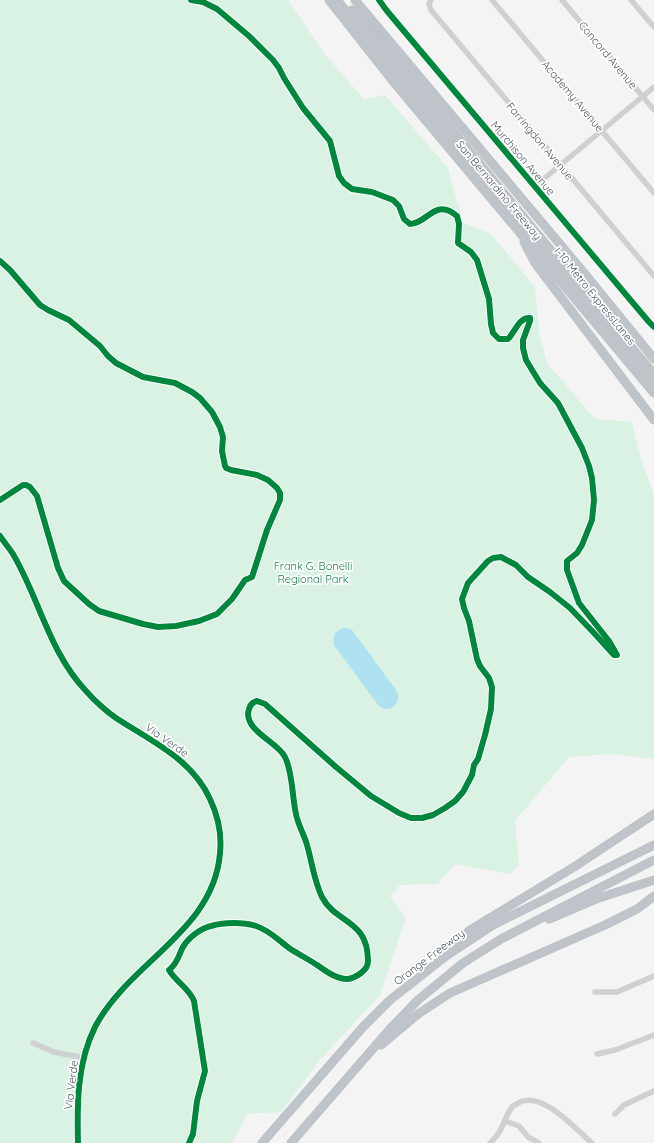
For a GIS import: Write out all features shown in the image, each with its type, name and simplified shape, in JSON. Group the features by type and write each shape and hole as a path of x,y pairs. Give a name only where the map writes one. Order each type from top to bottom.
{"highway":[{"name":"San Bernardino Freeway","path":"328,0 392,80 654,393"},
{"name":"I-10 Metro ExpressLanes","path":"337,0 619,343 654,383"},
{"name":"I-10 Metro ExpressLanes","path":"344,0 453,130 596,306 654,374"},
{"name":"San Bernardino Freeway","path":"355,0 580,268 654,359"},
{"path":"516,228 535,263 654,420"},
{"path":"644,408 654,427"},
{"path":"645,820 654,811"},
{"path":"422,974 470,930 574,868 654,814"},
{"path":"602,870 654,839"},
{"name":"Orange Freeway","path":"262,1143 363,1027 390,1000 422,974 493,925 654,845"},
{"path":"291,1143 359,1063 418,1000 463,963 526,925 654,860"},
{"path":"526,925 544,921 596,899 654,880"},
{"path":"359,1063 418,1014 450,993 605,925 637,909 654,896"}],"main road":[{"name":"Via Verde","path":"0,536 12,552 25,576 45,626 72,674 86,691 115,717 168,750 193,772 202,783 210,799 218,821 220,834 221,846 217,872 207,900 181,932 126,985 109,1006 95,1028 84,1058 77,1112 78,1143"}],"street":[{"name":"Murchison Avenue","path":"379,0 534,187 654,327"},
{"name":"Academy Avenue","path":"492,0 654,193"},
{"name":"Concord Avenue","path":"562,0 654,110"},
{"path":"631,0 654,27"},
{"name":"Farringdon Avenue","path":"430,2 431,10 654,276"},
{"path":"534,187 654,87"},
{"path":"595,992 617,992 654,976"},
{"path":"597,1054 615,1050 654,1035"},
{"path":"33,1043 54,1052 84,1058"},
{"path":"615,1114 624,1105 654,1091"},
{"path":"490,1143 501,1131 509,1112 514,1105 524,1101 536,1101 555,1110 592,1143"},
{"path":"505,1121 518,1126 528,1137 539,1143"}],"green space":[{"name":"Frank G. Bonelli Regional Park","path":"0,0 288,0 326,56 364,99 385,95 448,168 463,223 490,233 535,287 539,333 547,363 595,419 632,422 640,456 654,495 654,759 609,754 569,757 515,821 519,864 510,874 455,864 437,884 400,885 390,896 406,918 380,995 320,1060 281,1112 247,1114 232,1143 0,1143"}],"water":[{"path":"347,628 352,630 396,690 398,700 392,708 384,709 378,705 334,645 334,635 340,629"}],"cycle path":[{"path":"189,1143 193,1134 197,1101 205,1071 194,1001 189,992 169,970 176,962 188,940 199,931 207,927 228,923 240,923 256,926 265,930 292,950 339,978 347,979 354,977 364,971 368,963 367,947 363,937 357,929 328,906 319,891 306,841 297,818 288,763 281,751 255,729 248,716 250,706 257,701 265,704 371,796 399,813 411,818 422,818 433,815 445,808 455,801 463,792 472,775 485,735 491,709 492,687 489,678 480,666 477,659 469,621 462,599 468,583 488,561 493,558 501,557 516,565 528,577 570,608 614,655 617,655 609,641 579,603 567,570 567,561 577,553 582,545 592,520 594,500 592,478 582,448 558,403 540,383 526,360 523,340 530,318 526,318 520,322 508,339 499,339 493,333 489,299 477,260 471,252 458,243 459,224 457,216 443,209 437,210 416,223 410,224 404,219 399,206 393,200 372,192 352,189 344,183 339,176 330,141 303,108 273,60 249,36 217,9 203,2 191,0"},
{"path":"379,0 654,327"},
{"path":"0,261 10,270 40,305 69,320 100,346 116,363 143,377 175,383 200,398 212,412 220,427 223,437 222,451 226,468 257,475 268,480 280,493 280,500 267,530 252,577 245,580 232,599 217,614 199,621 176,626 158,627 99,611 64,581 58,568 37,496 30,487 23,485 0,500"},
{"path":"0,536 13,554 22,571 53,642 73,676 108,712 169,752 193,773 210,799 220,832 220,853 214,880 203,904 187,925 128,983 110,1004 95,1027 89,1041 81,1069 78,1099 78,1143"}]}
